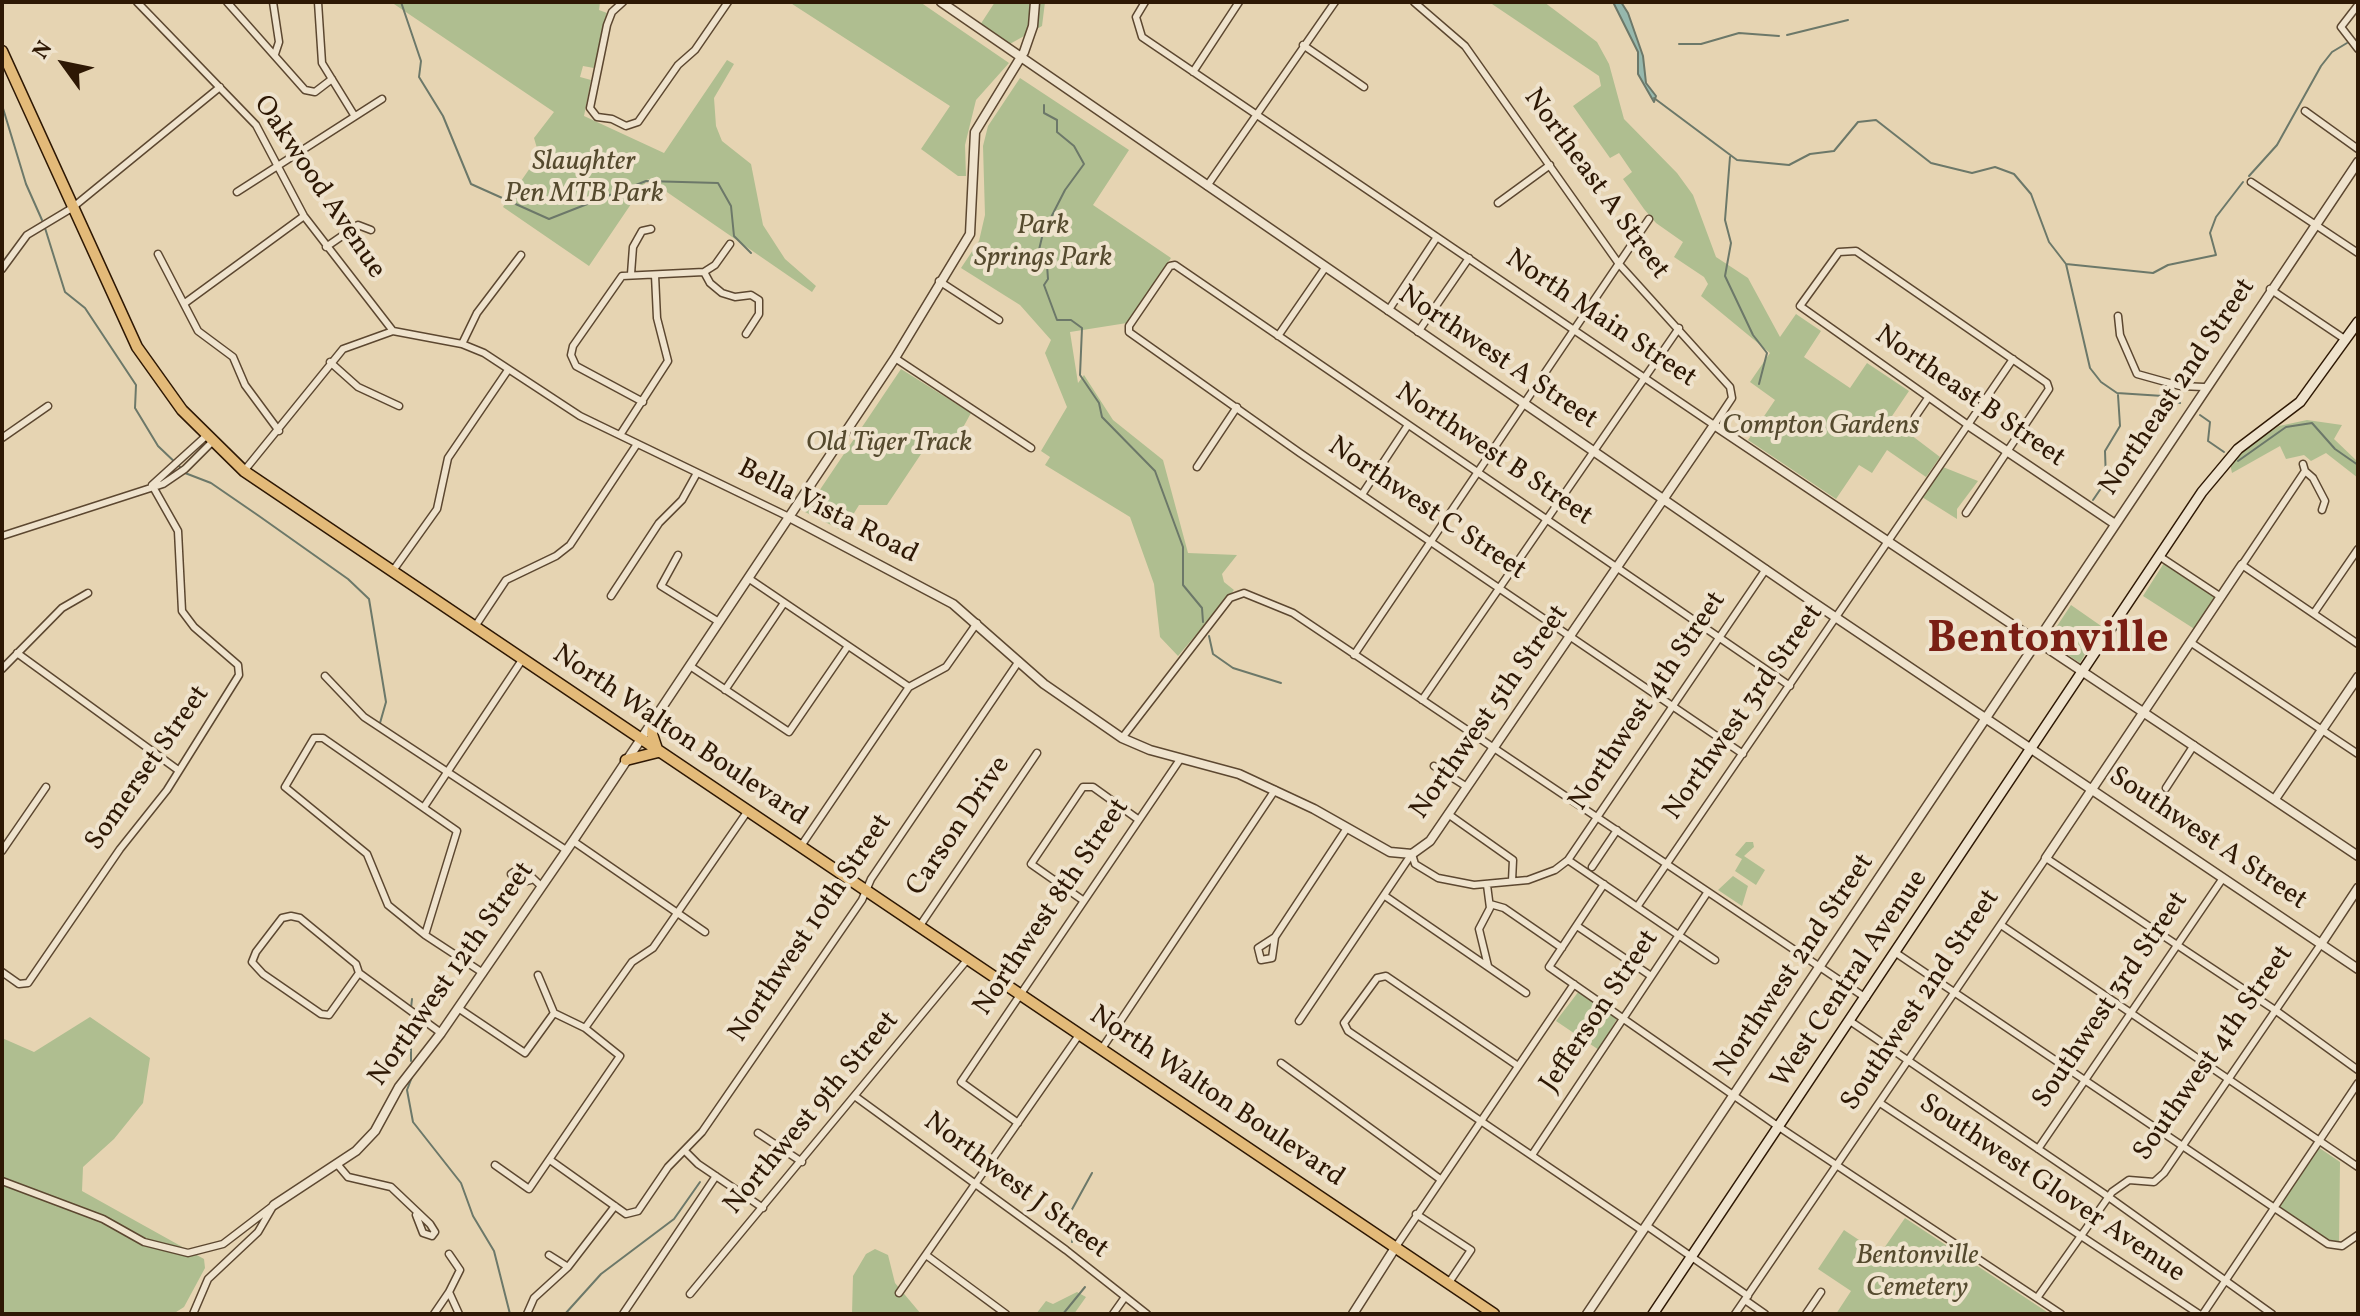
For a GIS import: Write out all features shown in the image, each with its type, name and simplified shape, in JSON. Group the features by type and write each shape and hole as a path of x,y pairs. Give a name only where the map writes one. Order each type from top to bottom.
{"main road":[{"name":"North Walton Boulevard","path":"2,51 137,347 168,393 208,439 244,471 1494,1314"},
{"name":"West Central Avenue","path":"1653,1314 2220,467 2300,402 2358,322"},
{"path":"626,760 658,752 652,730 654,718"}],"street":[{"name":"Oakwood Avenue","path":"137,2 256,125 304,216 393,331"},
{"path":"227,2 305,90 315,92 332,79"},
{"path":"273,2 279,42 275,54"},
{"path":"318,2 319,50 354,115"},
{"path":"623,2 612,12 607,25 590,112 622,125 635,125 678,65 695,50 728,2"},
{"name":"Northwest A Street","path":"941,2 1418,332 2031,749"},
{"name":"Northwest 12th Street","path":"274,1205 367,1141 410,1069 441,1033 483,973 895,358 970,234 975,132 1021,58 1033,26 1035,2"},
{"name":"North Main Street","path":"1145,2 1136,17 1142,37 2358,856"},
{"path":"1193,72 1239,2"},
{"path":"1207,186 1335,2"},
{"name":"Northeast A Street","path":"1414,2 1465,46 1619,264 1730,387 1732,398 1714,425"},
{"path":"2358,5 2343,19 2341,27 2358,49"},
{"path":"1303,45 1364,87"},
{"path":"2,269 27,235 72,208 220,87"},
{"path":"237,192 382,99"},
{"path":"2305,111 2358,149"},
{"name":"Northeast 2nd Street","path":"2039,642 2204,387 2358,162"},
{"path":"1498,203 1550,165"},
{"path":"2251,182 2358,253"},
{"path":"185,303 304,216"},
{"path":"1354,655 1649,219"},
{"path":"326,247 358,225 371,230"},
{"path":"631,274 633,247 642,231 651,229"},
{"path":"1388,311 1437,237"},
{"path":"643,402 576,366 571,355 617,281 631,274 704,272 715,265 730,244"},
{"name":"Northeast B Street","path":"2013,359 1856,251 1847,250 1830,262 1800,306 2006,453 2115,524"},
{"path":"158,254 198,331 233,357 245,385 279,431"},
{"path":"462,344 477,313 521,255"},
{"path":"1418,332 1469,258"},
{"name":"Northwest B Street","path":"1129,326 1170,266 1175,265 1790,686"},
{"path":"1278,336 1325,268"},
{"path":"704,272 710,283 722,293 735,297 751,295 759,300 759,314 746,334"},
{"path":"620,435 668,361 657,318 655,275"},
{"path":"939,281 999,320"},
{"path":"2270,289 2346,340"},
{"path":"2118,316 2124,347 2137,374 2180,386 2204,387"},
{"name":"Northwest C Street","path":"1129,326 1129,332 1743,754"},
{"path":"1422,700 1679,328"},
{"name":"Bella Vista Road","path":"244,471 343,349 393,331 462,344 508,370 551,400 935,593 977,623 1044,684 1122,738 1239,774 1390,852 1412,854"},
{"path":"895,358 1031,448"},
{"path":"1966,513 2049,389 2047,383 2013,359"},
{"name":"Northwest 3rd Street","path":"1637,907 2013,359"},
{"path":"330,362 358,387 399,406"},
{"path":"392,573 437,509 448,458 508,370"},
{"path":"1915,417 1928,398"},
{"path":"2,438 48,406"},
{"path":"1197,467 1237,407"},
{"path":"1363,493 1408,425"},
{"name":"Northwest 5th Street","path":"1299,1021 1412,854 1430,841 1714,425"},
{"path":"152,485 208,439"},
{"path":"2,536 152,485 163,484 182,472 208,439"},
{"path":"474,628 506,580 556,556 570,545 637,444"},
{"path":"2322,510 2325,501 2304,467 2242,565 2358,644"},
{"path":"611,596 659,523 682,500 697,473"},
{"name":"Somerset Street","path":"2,972 19,984 31,979 178,770 240,671 189,623 182,611 178,531 152,485"},
{"path":"2314,613 2358,549"},
{"path":"678,555 661,586 719,622"},
{"path":"2159,556 2221,597"},
{"name":"Southwest 2nd Street","path":"1735,1314 2093,790 2242,565"},
{"name":"Northwest 4th Street","path":"1568,860 1766,569"},
{"path":"748,578 909,687"},
{"path":"2,669 62,608 88,593"},
{"path":"1122,738 1230,598 1238,594 1293,613 1597,816 1820,970 1866,998"},
{"path":"725,690 784,603"},
{"path":"800,847 909,687 946,667 977,623"},
{"name":"Northwest 2nd Street","path":"1587,1314 2039,642"},
{"path":"2190,642 2358,754"},
{"path":"690,666 789,732 848,646"},
{"path":"17,653 178,770"},
{"path":"424,807 522,660"},
{"name":"Northwest 10th Street","path":"615,1206 634,1215 702,1132 1019,661"},
{"path":"325,676 364,717 566,850"},
{"path":"2275,799 2358,677"},
{"path":"425,935 457,838 453,826 323,738 314,738 284,783 367,854 388,905 425,935 483,973"},
{"path":"2166,788 2194,745"},
{"name":"Southwest A Street","path":"2031,749 2358,969"},
{"name":"Carson Drive","path":"919,927 1037,753"},
{"name":"Northwest 8th Street","path":"1018,1123 961,1082 1181,758"},
{"path":"1434,766 1467,787"},
{"path":"2,851 46,787"},
{"path":"1084,901 1031,864 1083,787 1093,787 1139,820"},
{"path":"1101,1050 1275,790"},
{"path":"585,1028 625,971 653,948 747,812"},
{"path":"1448,814 1513,860 1512,881"},
{"path":"1275,937 1347,828"},
{"path":"1592,867 1617,830"},
{"path":"573,841 705,932"},
{"path":"1412,854 1415,864 1438,878 1487,885 1539,878 1568,860 1715,960"},
{"path":"2046,858 2275,1010 2358,1070"},
{"name":"Southwest 3rd Street","path":"2038,1149 2223,878"},
{"path":"531,880 541,886"},
{"path":"1604,884 1549,967 1779,1127 2061,1314"},
{"path":"1487,885 1490,904 1479,929 1488,966"},
{"name":"Southwest 4th Street","path":"2037,1298 2108,1197 2129,1180 2157,1180 2358,888"},
{"name":"Jefferson Street","path":"1532,1155 1707,893"},
{"path":"1385,896 1526,993"},
{"path":"1490,904 1504,908 1562,948"},
{"path":"359,973 329,1015 321,1014 274,982 252,962 282,918 300,918 340,949 356,964 359,973 441,1033"},
{"path":"2001,925 2358,1167"},
{"path":"1577,926 1651,976"},
{"path":"1896,953 2338,1247 2350,1244 2358,1235"},
{"name":"Northwest 9th Street","path":"690,1294 967,960"},
{"path":"495,1165 529,1189 619,1062 618,1051 585,1028 554,1013 538,975"},
{"path":"1518,1066 1386,976 1377,978 1344,1023 1348,1031 1481,1121 1691,1257 1765,1314"},
{"path":"1353,1314 1416,1214 1574,984"},
{"path":"458,1008 525,1053 554,1013"},
{"path":"1850,1021 2108,1197 2272,1314"},
{"path":"899,1293 1079,1035"},
{"path":"1281,1063 1440,1179"},
{"path":"2201,1314 2358,1083"},
{"name":"Northwest J Street","path":"856,1097 1147,1314"},
{"name":"Southwest Glover Avenue","path":"1880,1103 2201,1314"},
{"path":"758,1133 802,1162"},
{"path":"685,1151 763,1208"},
{"path":"527,1314 534,1298 568,1267 615,1206 550,1160"},
{"path":"337,1164 348,1177 391,1187 416,1215"},
{"path":"623,1314 716,1176"},
{"path":"2,1181 103,1219 144,1242 188,1253 223,1244 274,1205"},
{"path":"193,1314 214,1270 258,1232 274,1205"},
{"path":"1416,1214 1471,1250 1448,1284"},
{"path":"434,1314 461,1273 449,1254"},
{"path":"549,1255 568,1267"},
{"path":"926,1255 1006,1314"},
{"path":"449,1292 459,1314"},
{"path":"1806,1314 1821,1292"},
{"path":"1113,1314 1125,1297"}],"green space":[{"name":"Slaughter Pen MTB Park","path":"391,2 600,2 599,10 607,13 594,68 583,66 580,77 591,80 584,116 664,153 727,60 734,64 714,98 716,126 722,141 751,164 763,225 785,259 816,286 812,292 648,179 589,266 503,207 539,155 534,138 554,112"},
{"path":"789,2 920,2 1009,63 976,100 965,145 966,176 958,176 921,149 950,106"},
{"path":"995,2 1045,2 1042,26 1008,45 980,25"},
{"name":"Compton Gardens","path":"1489,2 1544,2 1597,42 1609,64 1624,119 1677,173 1693,195 1716,257 1748,278 1780,337 1796,314 1821,331 1804,357 1850,388 1867,363 1909,391 1890,419 1940,457 1926,477 1887,450 1872,473 1859,465 1836,499 1748,440 1775,400 1750,382 1770,353 1701,296 1708,284 1704,277 1674,257 1683,242 1656,223 1644,209 1623,179 1632,172 1619,153 1610,158 1573,106 1601,86 1599,76"},
{"name":"Park Springs Park","path":"1020,78 1129,150 1093,205 1171,258 1127,323 1070,332 1078,383 1084,375 1113,420 1163,460 1188,553 1237,555 1222,574 1224,582 1234,590 1178,656 1160,637 1154,584 1130,517 1045,465 1050,457 1041,451 1067,407 1045,353 1051,340 1020,305 961,268 979,241 985,215 983,146 988,126"},
{"name":"Old Tiger Track","path":"901,369 971,413 950,451 931,439 887,505 859,505 843,531 805,512"},
{"path":"2307,420 2342,425 2334,439 2358,462 2358,478 2326,453 2311,461 2304,455 2286,459 2280,446 2232,473 2230,464 2249,446 2279,426"},
{"path":"1943,467 1978,481 1957,509 1957,519 1922,497"},
{"path":"2164,563 2215,598 2196,630 2143,596"},
{"path":"2071,605 2104,628 2098,632 2080,663 2047,641"},
{"path":"1746,842 1753,842 1754,847 1744,856 1765,870 1756,885 1735,871 1742,859 1735,855"},
{"path":"1733,876 1748,886 1742,906 1718,890"},
{"path":"1579,991 1618,1017 1599,1050 1556,1021"},
{"path":"90,1017 150,1058 143,1103 114,1139 83,1167 82,1191 204,1259 205,1268 184,1307 173,1314 2,1314 2,1038 34,1052"},
{"path":"2318,1147 2340,1162 2339,1244 2333,1244 2278,1207"},
{"name":"Bentonville Cemetery","path":"1905,1218 2050,1314 1836,1314 1851,1291 1818,1269 1844,1230 1880,1254"},
{"path":"875,1249 888,1255 895,1283 921,1314 852,1314 853,1276 866,1254"},
{"path":"1077,1292 1086,1297 1074,1314 1036,1314 1046,1301 1053,1304"}],"water":[{"path":"1613,2 1621,2 1628,13 1643,56 1646,83 1656,96 1654,102 1638,74 1638,52"}],"waterway":[{"path":"401,2 421,61 419,77 443,116 471,184 549,219 646,181 718,183 731,206 734,236 751,253"},
{"path":"1787,35 1848,20"},
{"path":"1679,44 1701,44 1739,33 1779,36"},
{"path":"2249,176 2277,145 2321,66 2332,52 2347,43"},
{"path":"1654,98 1737,160 1789,165 1810,154 1834,151 1858,122 1876,120 1931,163 1972,173 1995,167 2014,174 2031,194 2049,242 2066,264 2090,368 2101,382 2117,393 2163,396 2180,403"},
{"path":"2,105 26,184 42,220"},
{"path":"1044,105 1044,113 1057,120 1057,132 1074,146 1084,164 1065,190 1043,233 1038,254 1047,265 1048,279 1044,285 1057,320 1071,320 1082,328 1080,375 1099,403 1102,417 1155,471 1183,547 1183,585 1202,608 1203,622"},
{"path":"1730,157 1725,220 1731,243 1725,276 1753,335 1767,353 1759,384"},
{"path":"2066,264 2153,273 2168,265 2216,255 2210,233 2216,217 2243,182"},
{"path":"45,228 65,292 85,308 136,385 135,408 158,446 181,468"},
{"path":"2093,500 2106,481 2105,451 2120,426 2118,395"},
{"path":"2200,415 2210,422 2208,441 2224,452"},
{"path":"2238,461 2286,427 2312,423 2335,449 2358,465"},
{"path":"185,473 211,483 348,579 369,599 386,702 380,723"},
{"path":"1209,636 1213,654 1233,668 1281,683"},
{"path":"411,1008 412,999"},
{"path":"411,1017 411,1061"},
{"path":"412,1077 407,1090 413,1122 461,1183 473,1216 494,1251 510,1314"},
{"path":"1072,1242 1075,1228 1070,1213 1092,1173"},
{"path":"565,1314 601,1274 674,1219 700,1182"},
{"path":"1063,1314 1085,1287"}],"district":[{"name":"Bentonville","path":"2048,643"}]}
